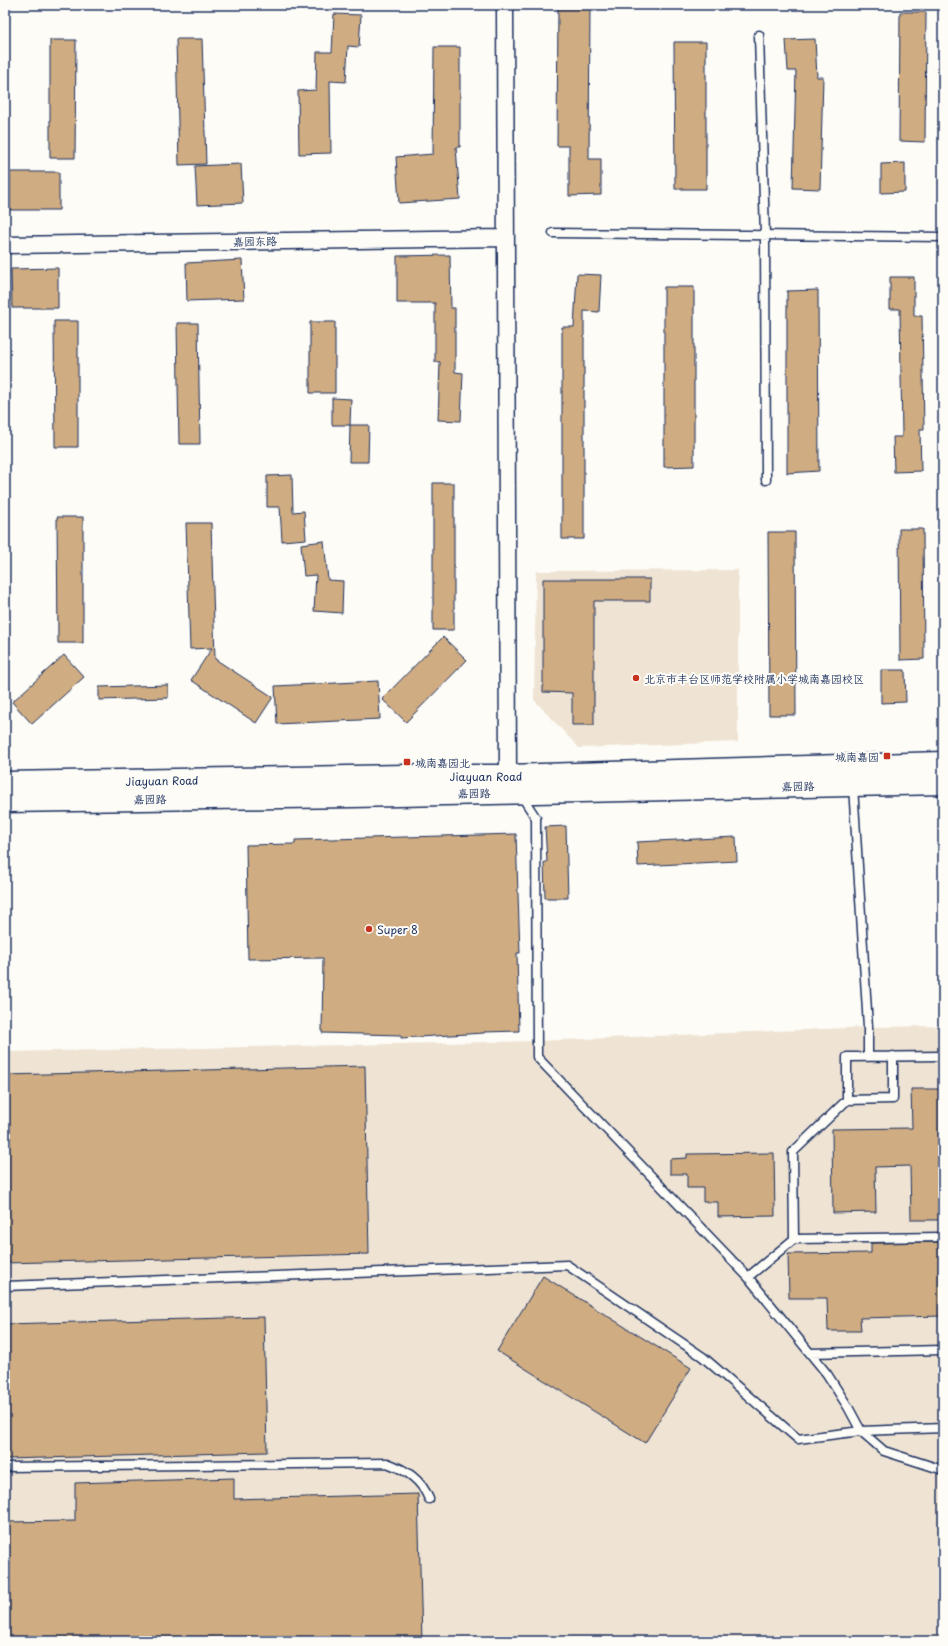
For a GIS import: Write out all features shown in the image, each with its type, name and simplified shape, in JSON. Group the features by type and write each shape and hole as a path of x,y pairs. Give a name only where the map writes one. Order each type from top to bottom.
{"main road":[{"path":"852,775 943,764"},
{"name":"嘉园路","path":"5,800 852,775 943,783"},
{"name":"Jiayuan Road","path":"5,783 397,776 513,784"}],"street":[{"path":"505,5 506,238 513,784"},
{"name":"嘉园东路","path":"5,245 506,238"}],"lane":[{"path":"759,35 765,235 766,480"},
{"path":"553,233 943,237"},
{"path":"852,775 868,1027 868,1056"},
{"path":"513,784 536,818 537,1057 748,1277 810,1353 835,1387 861,1432 884,1451 943,1470"},
{"path":"794,1239 793,1152 847,1100 893,1099 893,1056"},
{"path":"847,1100 847,1057 943,1056"},
{"path":"748,1277 794,1239 943,1237"},
{"path":"5,1286 567,1265 703,1357 798,1439 861,1432 943,1428"},
{"path":"810,1353 943,1350"},
{"path":"5,1467 387,1463 404,1469 425,1488 429,1498"}],"shaded area":[{"name":"北京市丰台区师范学校附属小学城南嘉园校区","path":"738,570 738,742 579,748 534,700 536,571"},
{"path":"943,1026 943,1641 5,1641 5,1052 537,1041 868,1027"}],"building":[{"path":"558,5 590,5 589,159 601,159 601,195 569,196 569,146 557,146"},
{"path":"900,12 926,12 925,142 899,141"},
{"path":"334,14 361,15 359,47 348,46 346,82 330,81 331,153 299,154 298,91 316,90 317,52 332,52"},
{"path":"176,39 202,39 206,164 179,165"},
{"path":"815,39 817,77 823,77 820,189 793,188 796,71 788,71 786,40"},
{"path":"50,40 76,40 75,158 50,158"},
{"path":"674,42 706,42 706,189 675,189"},
{"path":"434,47 460,47 460,147 456,147 460,199 399,203 396,157 433,154"},
{"path":"905,163 905,192 881,193 881,164"},
{"path":"241,164 243,203 197,205 195,166"},
{"path":"10,172 59,172 59,210 10,210"},
{"path":"450,255 451,308 455,308 455,372 463,373 461,421 438,420 440,362 435,362 435,303 397,303 397,256"},
{"path":"242,260 244,299 187,301 186,263"},
{"path":"58,268 58,308 12,308 11,269"},
{"path":"577,274 601,275 599,312 584,311 584,539 562,539 562,327 574,327"},
{"path":"890,277 914,277 914,316 922,316 924,429 920,429 921,471 894,472 893,437 902,437 900,309 890,309"},
{"path":"664,287 694,287 694,466 664,467"},
{"path":"818,290 819,471 787,473 787,291"},
{"path":"54,321 78,321 78,447 55,447"},
{"path":"310,322 335,322 335,393 310,393"},
{"path":"177,323 198,323 200,444 179,444"},
{"path":"332,398 351,399 350,425 332,425"},
{"path":"350,425 369,425 368,462 349,462"},
{"path":"292,475 293,512 304,511 306,539 282,541 280,507 267,507 267,476"},
{"path":"433,483 454,483 454,630 433,630"},
{"path":"57,517 83,517 83,643 58,643"},
{"path":"186,523 211,523 215,659 273,697 256,723 191,680 212,648 190,649"},
{"path":"899,529 923,529 924,659 900,660"},
{"path":"768,532 795,532 796,715 769,715"},
{"path":"324,541 328,580 343,581 342,613 314,611 316,575 304,576 301,544"},
{"path":"543,579 650,579 650,601 594,601 594,725 572,725 572,693 543,692"},
{"path":"443,637 467,660 406,722 382,699"},
{"path":"64,655 84,677 32,724 12,702"},
{"path":"881,670 905,670 906,702 881,703"},
{"path":"378,681 380,719 277,724 275,686"},
{"path":"168,685 168,698 99,700 99,687"},
{"path":"566,826 568,898 545,898 544,862 547,862 545,827"},
{"path":"516,834 520,953 517,953 519,1031 401,1038 401,1035 322,1033 323,958 248,959 246,845 295,844 295,840"},
{"path":"736,837 737,861 638,866 637,842"},
{"path":"365,1066 369,1254 5,1263 5,1075"},
{"path":"911,1089 943,1089 943,1220 911,1220 910,1166 875,1167 876,1212 833,1213 832,1129 912,1128"},
{"path":"774,1153 775,1216 718,1217 718,1202 703,1202 703,1188 687,1188 687,1174 670,1174 670,1159 687,1158 687,1154"},
{"path":"943,1242 943,1316 860,1318 861,1331 828,1331 827,1298 789,1298 788,1254 871,1253 871,1243"},
{"path":"543,1276 691,1368 645,1443 497,1351"},
{"path":"264,1317 267,1452 5,1459 5,1324"},
{"path":"234,1478 234,1499 418,1494 422,1641 5,1641 5,1522 75,1521 75,1483"}],"place":[{"name":"北京市丰台区师范学校附属小学城南嘉园校区","path":"636,678"},
{"name":"城南嘉园","path":"887,756"},
{"name":"城南嘉园北","path":"407,762"},
{"name":"Super 8","path":"369,929"}]}
